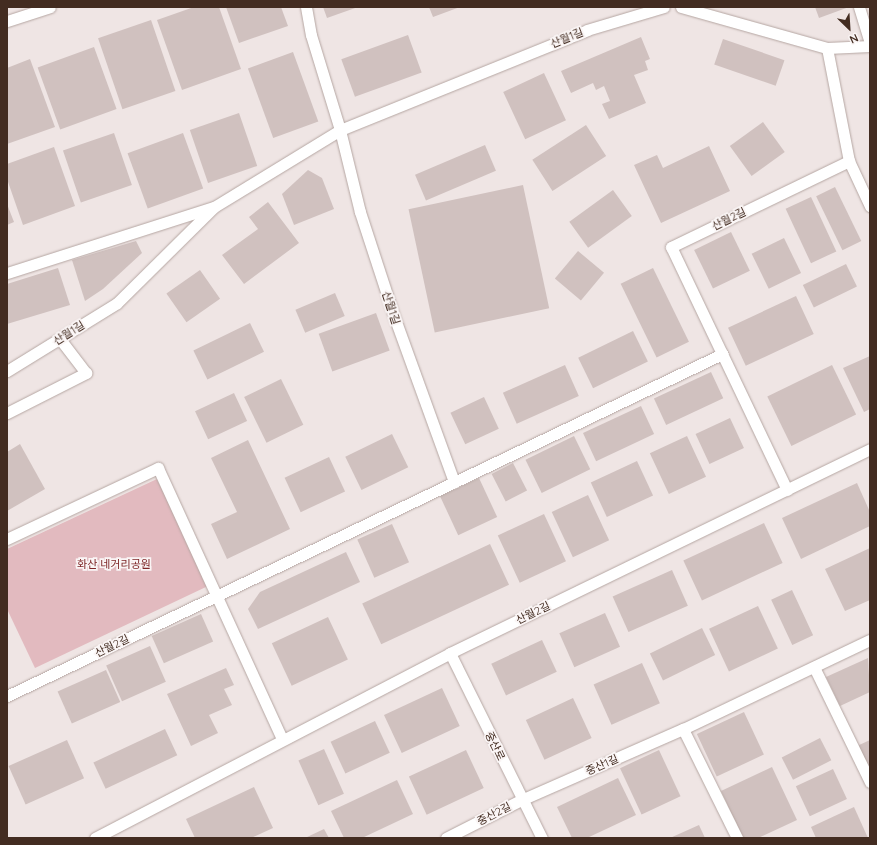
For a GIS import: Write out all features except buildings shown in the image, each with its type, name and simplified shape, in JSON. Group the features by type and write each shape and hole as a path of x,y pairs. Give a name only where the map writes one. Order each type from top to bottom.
{"street":[{"path":"7,21 50,7"},
{"name":"산월1길","path":"306,7 311,35 340,130 360,212 382,279 454,482"},
{"name":"산월1길","path":"7,371 117,303 214,207 340,130 587,30 664,7"},
{"path":"681,7 826,48 870,45 859,7"},
{"path":"826,48 849,161 870,206"},
{"name":"산월2길","path":"787,490 671,247 849,161"},
{"name":"산월1길","path":"7,273 214,207"},
{"path":"7,413 86,373 60,339"},
{"name":"산월2길","path":"7,696 722,354"},
{"name":"산월2길","path":"95,838 450,653 870,449"},
{"path":"7,539 158,468 282,740"},
{"name":"중산1길","path":"522,800 683,729 870,640"},
{"name":"중산로","path":"450,653 542,838"},
{"path":"814,667 870,782"},
{"path":"683,729 737,838"},
{"name":"중산2길","path":"446,838 522,800"}],"green space":[{"name":"화산 네거리공원","path":"157,479 208,586 35,668 7,609 7,549"}]}
